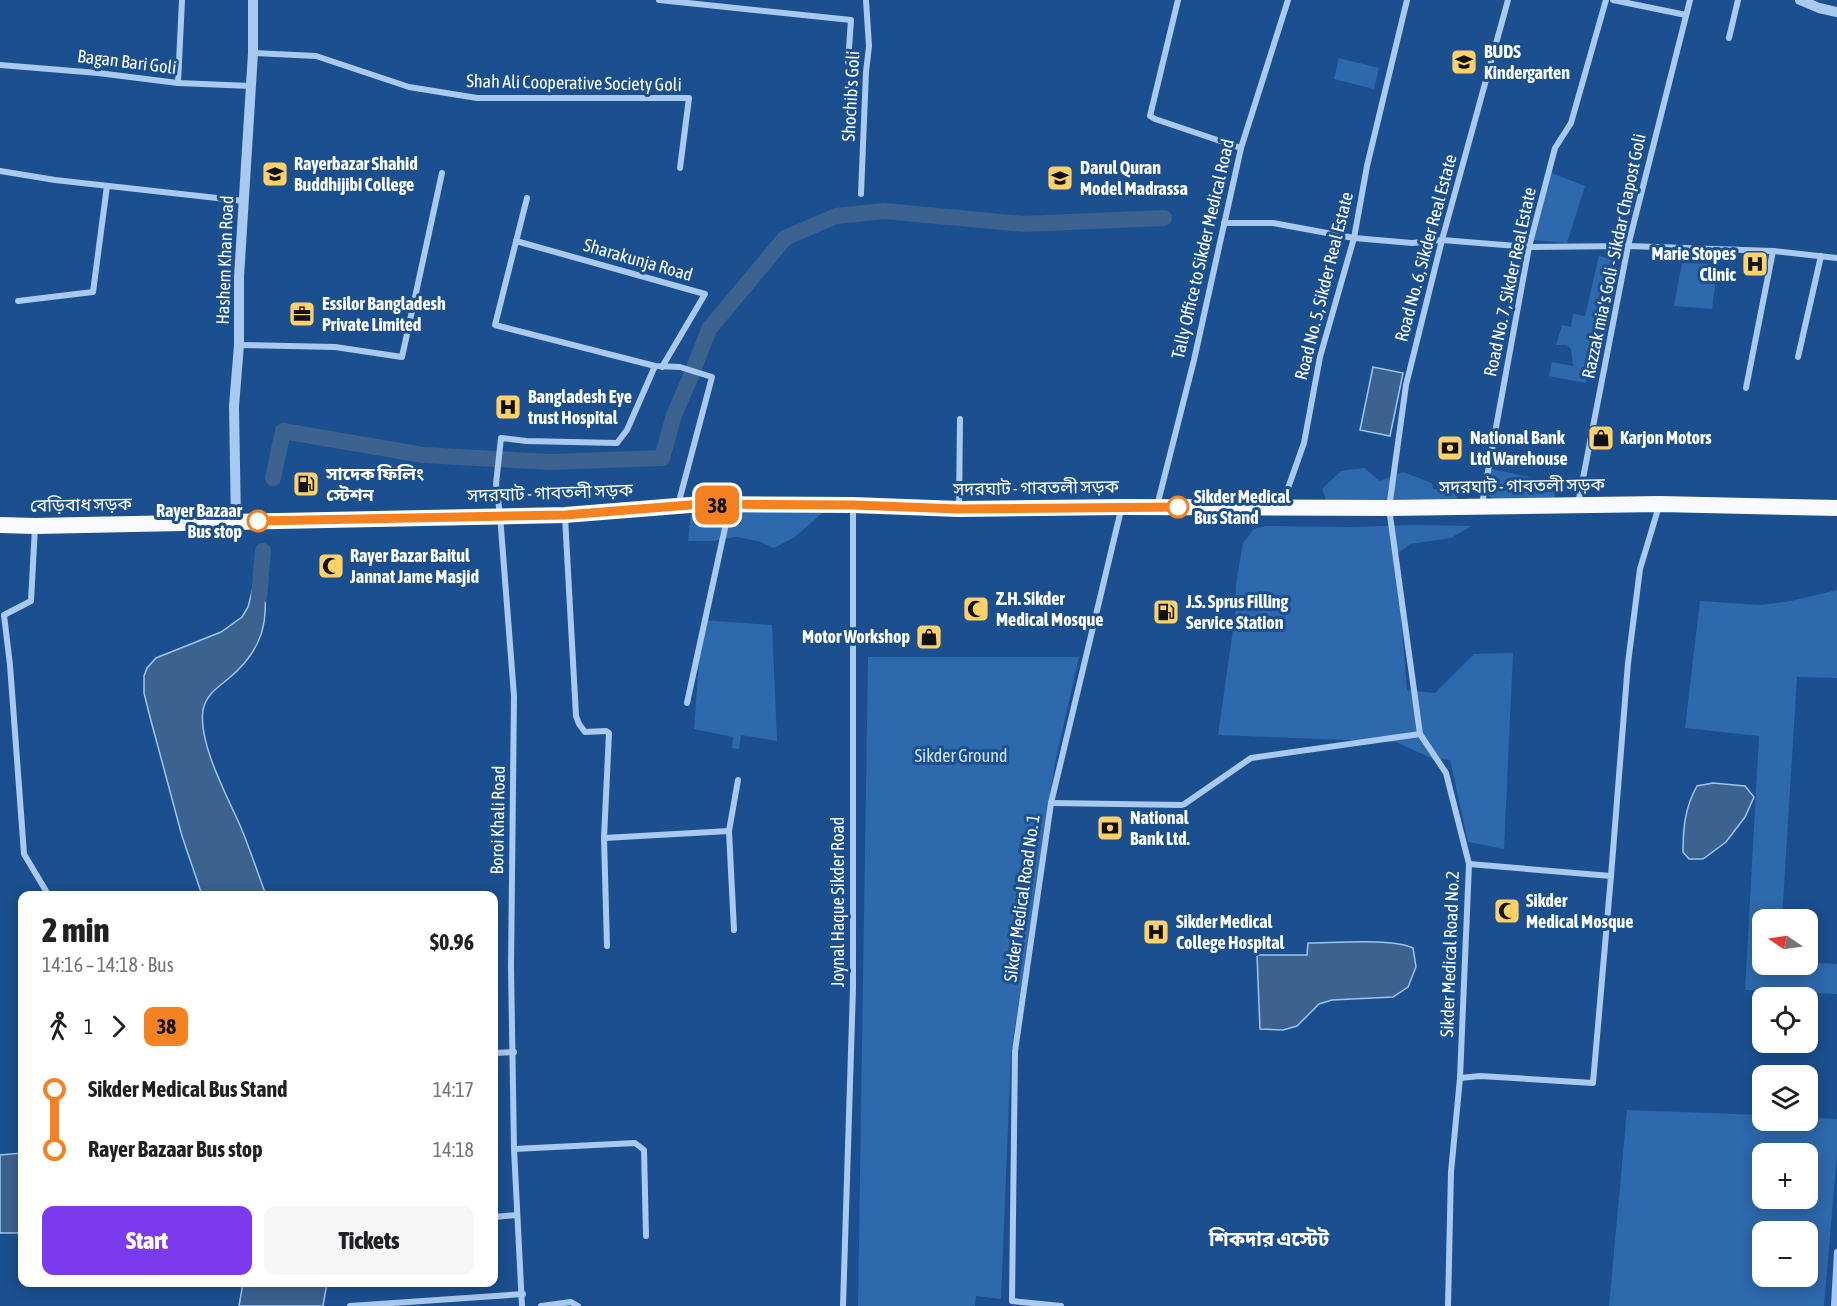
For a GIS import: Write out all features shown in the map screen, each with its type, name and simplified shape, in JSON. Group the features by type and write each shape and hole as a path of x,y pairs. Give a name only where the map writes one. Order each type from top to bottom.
{"highway":[{"name":"সদরঘাট - গাবতলী সড়ক","path":"236,522 565,515 731,503 853,502 959,509 1389,508 1660,504 1837,508"},
{"name":"বেড়িবাধ সড়ক","path":"0,525 236,522"}],"street":[{"path":"178,83 182,0"},
{"name":"Hashem Khan Road","path":"236,522 234,406 239,345 239,265 253,53 253,0"},
{"path":"659,0 851,20 848,62"},
{"name":"Shochib's Goli","path":"861,194 866,72 870,46 866,0"},
{"path":"1178,0 1150,116 1241,148"},
{"name":"Tally Office to Sikder Medical Road","path":"1157,507 1194,360 1241,148 1288,0"},
{"name":"Road No. 5, Sikder Real Estate","path":"1281,507 1304,443 1320,357 1354,238 1366,166 1407,0"},
{"name":"Road No. 6, Sikder Real Estate","path":"1389,508 1406,385 1442,240 1508,0"},
{"name":"Road No. 7, Sikder Real Estate","path":"1481,507 1528,247 1555,148 1571,123 1606,0"},
{"path":"1613,0 1686,15"},
{"name":"Razzak mia's Goli - Sikdar Chapost Goli","path":"1578,505 1628,246 1690,0"},
{"path":"1728,39 1738,0"},
{"path":"1800,0 1837,12"},
{"name":"Shah Ali Cooperative Society Goli","path":"253,53 316,56 409,87 477,98 689,99 680,168"},
{"name":"Bagan Bari Goli","path":"0,65 98,73 178,83 251,86"},
{"path":"0,171 107,186 244,201"},
{"path":"239,345 335,347 402,357 442,173"},
{"path":"18,301 93,292 107,186"},
{"path":"527,198 495,325 659,367 680,367 712,376 678,506"},
{"path":"1224,223 1273,223 1354,238 1412,243 1442,240 1528,247 1628,246 1773,251 1837,258"},
{"name":"Sharakunja Road","path":"516,241 705,294 659,367"},
{"path":"1746,388 1773,251"},
{"path":"1798,357 1821,256"},
{"name":"Boroi Khali Road","path":"522,1306 514,1149 511,955 514,696 496,484 501,438 526,441 617,443 627,430 659,367"},
{"path":"959,509 960,419"},
{"name":"Joynal Haque Sikder Road","path":"843,1306 853,988 853,502"},
{"path":"687,703 731,503"},
{"path":"1460,1078 1480,1076 1593,1083 1628,663 1640,569 1660,504"},
{"name":"Sikder Medical Road No. 1","path":"1061,1306 1012,1301 1015,1051 1051,803 1122,507"},
{"name":"Sikder Medical Road No.2","path":"1389,508 1420,734 1446,773 1469,864 1460,1078 1451,1172 1448,1306"},
{"path":"565,515 576,716 585,732 606,731 609,733 604,838 607,946"},
{"path":"35,526 31,601 4,615 10,665 24,854 46,891"},
{"path":"1051,803 1183,805 1251,758 1420,734"},
{"path":"734,930 729,831 738,780"},
{"path":"604,838 729,831"},
{"path":"1469,864 1611,876"},
{"path":"498,1053 514,1052"},
{"path":"514,1149 634,1143 640,1145 644,1150 646,1236"},
{"path":"498,1217 517,1215"},
{"path":"1834,1306 1837,1252"},
{"path":"350,1306 523,1294"},
{"path":"541,1306 571,1302 578,1306"}],"green space":[{"path":"1339,58 1379,68 1374,89 1334,79"},
{"path":"1551,173 1585,186 1567,243 1533,240"},
{"path":"1599,256 1615,260 1586,383 1549,376 1552,362 1573,366 1571,349 1566,345 1556,345 1562,325 1571,327 1573,314 1585,316"},
{"path":"1682,263 1718,264 1712,309 1674,306"},
{"path":"1364,468 1380,481 1403,472 1432,483 1433,489 1452,489 1461,505 1328,505 1322,489 1341,471"},
{"path":"1487,468 1551,482 1556,490 1555,498 1496,500 1487,495 1482,487"},
{"path":"829,507 795,537 774,548 758,541 736,537 712,541 688,541 691,511"},
{"path":"1265,526 1471,526 1451,538 1410,544 1396,555 1407,690 1435,693 1474,654 1513,653 1504,849 1468,842 1450,760 1431,758 1396,742 1218,735 1235,615 1236,583 1243,543 1254,529"},
{"path":"1837,590 1837,678 1797,677 1783,909 1752,909 1752,975 1818,975 1818,963 1837,964 1837,994 1818,993 1818,987 1752,987 1752,990 1745,990 1759,736 1685,728 1700,601 1760,605 1791,601"},
{"path":"702,620 772,625 777,741 741,735 739,749 732,748 733,737 694,729"},
{"name":"Sikder Ground","path":"868,657 1079,657 1055,763 1011,1053 1001,1299 976,1296 975,1306 858,1306"},
{"path":"1627,1110 1752,1115 1752,1131 1818,1131 1818,1118 1837,1119 1837,1154 1824,1306 1609,1306"}],"shaded area":[{"path":"1373,367 1403,373 1390,436 1360,430"},
{"path":"260,575 263,577 265,607 261,634 256,646 240,668 209,696 204,705 203,723 214,768 243,832 265,891 201,891 182,836 150,717 144,693 144,676 147,668 156,658 221,632 242,617 248,607 255,580"},
{"path":"1713,783 1745,786 1754,797 1745,817 1726,842 1703,859 1689,859 1683,852 1683,843 1684,826 1690,802 1697,786"},
{"path":"1378,942 1404,945 1413,948 1416,967 1408,987 1393,997 1332,1000 1319,1004 1297,1026 1283,1030 1260,1029 1257,955 1307,955 1308,943"},
{"path":"18,1153 18,1233 0,1233 0,1155"},
{"path":"242,1287 326,1287 323,1306 239,1306"}],"waterway":[{"path":"273,478 283,431 423,455 551,462 662,458 674,415 709,329 785,238 836,216 884,211 1024,224 1164,218"},
{"path":"259,597 263,551"}],"bus line":[{"name":"38","path":"258,521 565,515 702,504 853,505 959,509 1178,507"}],"place":[{"name":"BUDS Kindergarten","path":"1464,62"},
{"name":"Rayerbazar Shahid Buddhijibi College","path":"275,174"},
{"name":"Darul Quran Model Madrassa","path":"1060,178"},
{"name":"Marie Stopes Clinic","path":"1755,264"},
{"name":"Essilor Bangladesh Private Limited","path":"302,314"},
{"name":"Bangladesh Eye trust Hospital","path":"508,407"},
{"name":"Karjon Motors","path":"1601,438"},
{"name":"National Bank Ltd Warehouse","path":"1450,448"},
{"name":"সাদেক ফিলিং স্টেশন","path":"306,484"},
{"name":"Sikder Medical Bus Stand","path":"1178,507"},
{"name":"Rayer Bazaar Bus stop","path":"258,521"},
{"name":"Rayer Bazar Baitul Jannat Jame Masjid","path":"331,566"},
{"name":"Z.H. Sikder Medical Mosque","path":"976,609"},
{"name":"J.S. Sprus Filling Service Station","path":"1166,612"},
{"name":"Motor Workshop","path":"929,637"},
{"name":"National Bank Ltd.","path":"1110,828"},
{"name":"Sikder Medical Mosque","path":"1507,911"},
{"name":"Sikder Medical College Hospital","path":"1156,932"}],"district":[{"name":"শিকদার এস্টেট","path":"1269,1239"}]}
